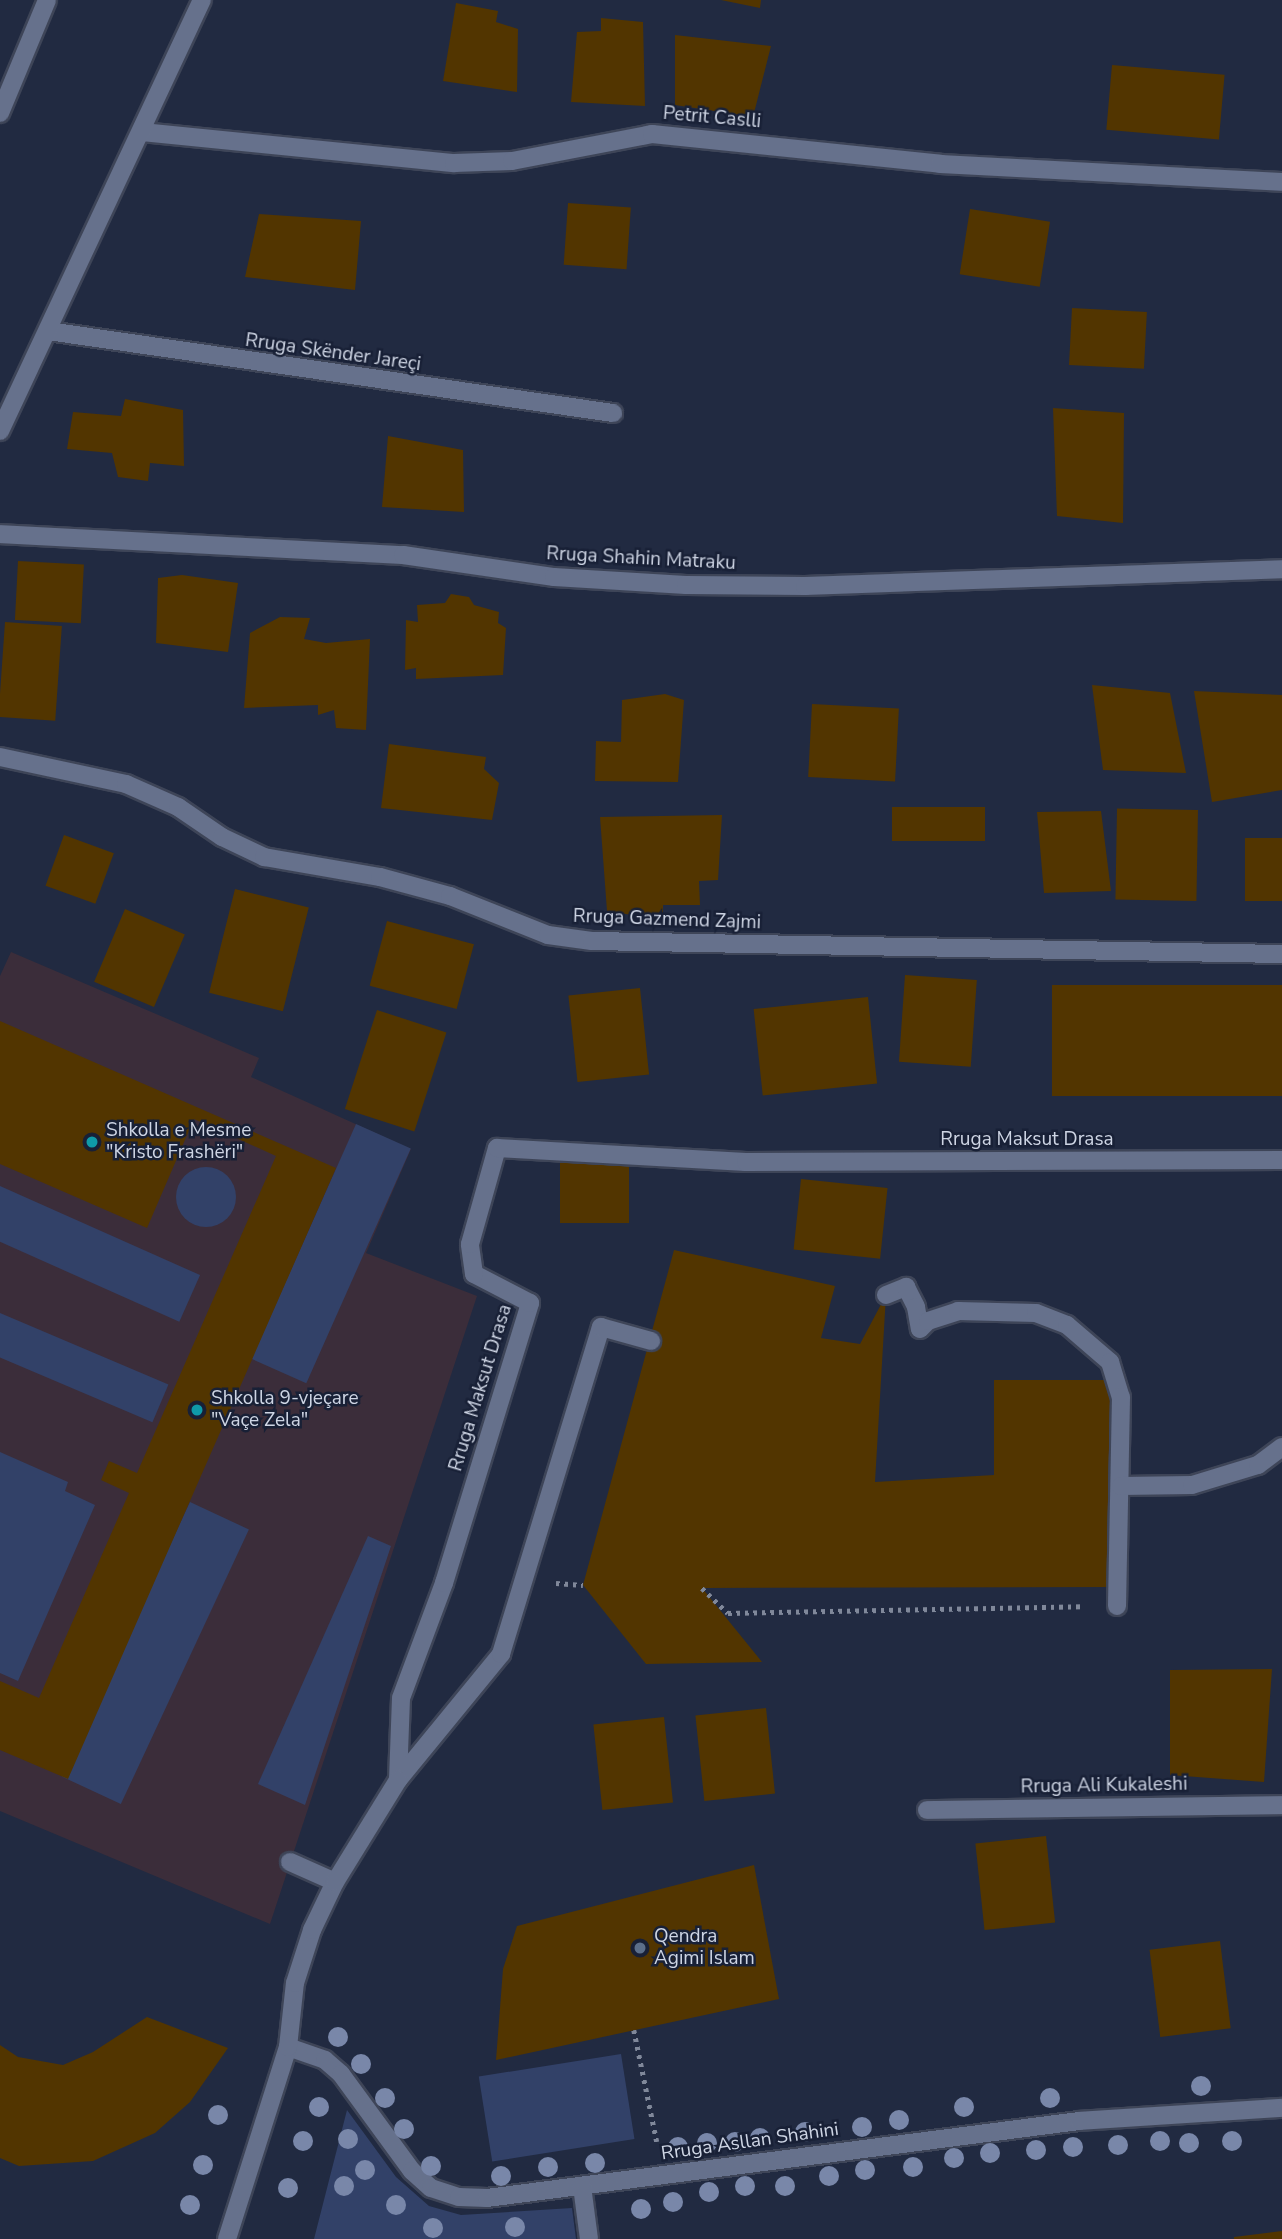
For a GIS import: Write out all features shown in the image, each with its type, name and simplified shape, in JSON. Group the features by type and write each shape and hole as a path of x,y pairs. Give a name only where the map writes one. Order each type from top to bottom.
{"street":[{"path":"0,113 47,0"},
{"path":"0,431 202,0"},
{"name":"Petrit Caslli","path":"142,132 454,163 512,161 652,134 940,164 1282,182"},
{"name":"Rruga Skënder Jareçi","path":"48,331 613,412"},
{"name":"Rruga Shahin Matraku","path":"0,534 403,555 554,577 686,585 805,586 1282,569"},
{"name":"Rruga Gazmend Zajmi","path":"0,757 126,784 178,807 222,837 264,857 380,877 450,896 548,935 592,941 1282,954"},
{"name":"Rruga Maksut Drasa","path":"227,2239 288,2047 295,1983 335,1882 398,1780 401,1698 444,1583 530,1303 474,1274 470,1244 497,1148 746,1163 1282,1160"},
{"path":"886,1295 906,1287 916,1307 920,1329 928,1321 958,1311 1036,1313 1067,1325 1094,1344 1110,1362 1121,1396 1117,1606"},
{"path":"398,1780 501,1654 601,1326 651,1341"},
{"path":"1121,1486 1192,1485 1258,1465 1282,1447"},
{"name":"Rruga Ali Kukaleshi","path":"927,1810 1282,1805"},
{"path":"290,1862 335,1882"},
{"name":"Rruga Asllan Shahini","path":"288,2047 325,2060 341,2074 412,2171 431,2188 459,2197 487,2198 1079,2120 1282,2108"},
{"path":"582,2186 590,2239"}],"path":[{"path":"702,1588 728,1613 1117,1606"},
{"path":"634,2030 664,2175"}],"shaded area":[{"path":"11,952 259,1058 251,1077 411,1149 366,1253 477,1296 270,1924 0,1811 0,976"},
{"path":"356,1124 411,1148 306,1383 251,1359"},
{"path":"206,1167 218,1169 231,1180 236,1197 234,1209 223,1222 206,1227 194,1225 181,1214 176,1197 178,1185 189,1172"},
{"path":"0,1186 200,1275 179,1322 0,1242"},
{"path":"0,1313 168,1385 152,1422 0,1358"},
{"path":"0,1452 68,1482 65,1491 95,1505 18,1681 0,1673"},
{"path":"190,1502 249,1529 121,1804 62,1777"},
{"path":"368,1536 391,1546 305,1805 258,1784"},
{"path":"621,2054 634,2139 492,2161 479,2077"},
{"path":"347,2110 396,2177 429,2206 461,2215 572,2208 576,2239 314,2239"}],"building":[{"path":"721,0 761,0 760,8"},
{"path":"456,3 498,11 496,22 518,29 517,92 443,81"},
{"path":"601,18 643,22 645,106 571,102 577,32 601,31"},
{"path":"675,35 771,46 753,117 675,105"},
{"path":"1112,65 1225,75 1219,140 1106,130"},
{"path":"568,203 631,207 627,269 564,265"},
{"path":"970,209 1050,222 1040,287 960,274"},
{"path":"259,214 361,221 355,290 245,277"},
{"path":"1072,308 1147,312 1144,369 1069,365"},
{"path":"125,399 183,410 184,466 150,463 148,481 118,477 112,453 67,449 73,412 121,416"},
{"path":"1053,408 1124,413 1123,523 1057,516"},
{"path":"388,436 463,450 464,512 382,507"},
{"path":"18,561 84,564 81,623 15,620"},
{"path":"182,575 238,583 228,652 156,643 158,578"},
{"path":"451,594 469,597 474,605 499,612 498,623 506,628 503,675 416,679 416,668 405,670 406,620 418,622 417,605 445,603"},
{"path":"280,617 310,618 304,639 326,643 370,639 366,730 336,728 334,710 318,715 318,705 244,708 250,633"},
{"path":"5,622 62,626 55,721 0,717"},
{"path":"1092,685 1170,693 1186,773 1103,770"},
{"path":"1194,691 1282,695 1282,790 1212,802"},
{"path":"665,694 684,700 678,782 595,781 596,741 621,742 622,700"},
{"path":"812,704 899,709 895,781 808,777"},
{"path":"389,744 486,757 484,769 499,783 492,820 381,808"},
{"path":"892,807 985,807 985,841 892,841"},
{"path":"1117,809 1198,810 1196,901 1115,900"},
{"path":"1101,811 1111,891 1044,893 1037,812"},
{"path":"722,815 718,880 699,881 700,905 663,905 663,920 607,911 600,817"},
{"path":"64,835 114,853 95,904 46,886"},
{"path":"1245,838 1282,838 1282,901 1245,901"},
{"path":"235,889 309,907 283,1011 209,993"},
{"path":"125,909 185,934 154,1007 94,982"},
{"path":"387,921 474,944 457,1009 370,986"},
{"path":"905,975 977,980 971,1067 899,1062"},
{"path":"1052,985 1282,985 1282,1096 1052,1096"},
{"path":"640,988 649,1075 577,1082 568,996"},
{"path":"868,997 877,1084 763,1096 754,1009"},
{"path":"377,1010 446,1033 414,1131 345,1109"},
{"name":"Shkolla 9-vjeçare \"Vaçe Zela\"","path":"0,1021 336,1168 68,1779 0,1750 0,1681 39,1698 129,1493 101,1480 109,1461 137,1473 276,1156 194,1119 147,1228 0,1164"},
{"path":"560,1160 629,1160 629,1223 560,1223"},
{"path":"801,1179 888,1188 880,1259 794,1250"},
{"path":"674,1250 835,1286 821,1338 860,1344 886,1295 875,1482 994,1475 994,1380 1116,1380 1120,1587 702,1588 762,1662 646,1664 583,1585"},
{"path":"1272,1669 1264,1782 1170,1775 1170,1670"},
{"path":"766,1708 775,1794 704,1801 695,1715"},
{"path":"664,1717 673,1803 602,1810 593,1724"},
{"path":"1046,1836 1055,1923 984,1930 975,1843"},
{"name":"Qendra Agimi Islam","path":"754,1865 779,1999 496,2060 503,1969 517,1926"},
{"path":"1220,1941 1231,2028 1160,2037 1150,1950"},
{"path":"147,2017 228,2048 190,2102 155,2133 93,2161 19,2166 0,2158 0,2045 18,2057 63,2065 93,2052"},
{"path":"1282,2231 1282,2239 1234,2239 1234,2237"}],"place":[{"name":"Shkolla e Mesme \"Kristo Frashëri\"","path":"92,1142"},
{"name":"Shkolla 9-vjeçare \"Vaçe Zela\"","path":"197,1410"},
{"name":"Qendra Agimi Islam","path":"640,1948"}]}
